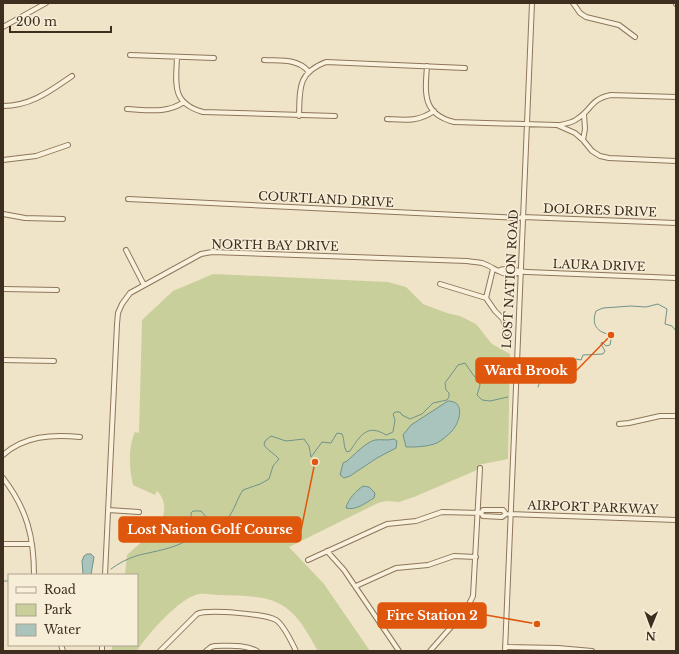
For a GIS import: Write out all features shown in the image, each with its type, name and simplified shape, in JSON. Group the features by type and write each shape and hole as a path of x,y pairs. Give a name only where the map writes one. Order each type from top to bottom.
{"street":[{"path":"3,27 46,3"},
{"name":"LOST NATION ROAD","path":"505,649 508,514 521,272 532,3"},
{"path":"573,3 580,13 586,17 620,24 635,37"},
{"path":"130,56 214,58"},
{"path":"177,57 176,86 184,102 193,109 203,112 335,116"},
{"path":"264,60 292,61 301,64 309,72"},
{"path":"299,116 301,85 309,72 326,62 465,68"},
{"path":"427,66 425,95 428,103 434,111 445,120 454,122 557,125 576,120 601,97 610,95 676,97"},
{"path":"3,106 23,104 37,99 72,76"},
{"path":"127,109 163,111 171,109 184,102"},
{"path":"387,119 419,120 434,111"},
{"path":"583,140 585,129 584,114"},
{"path":"557,125 575,133 596,154 600,156 609,158 676,161"},
{"path":"3,160 36,156 68,145"},
{"name":"COURTLAND DRIVE","path":"128,199 516,218 523,217"},
{"path":"3,214 25,218 63,219"},
{"name":"DOLORES DRIVE","path":"523,217 676,223"},
{"path":"126,250 144,285"},
{"name":"NORTH BAY DRIVE","path":"105,574 118,313 122,304 130,293 201,254 212,252 467,261 484,264 496,270 515,270 521,272"},
{"path":"486,298 496,270"},
{"name":"LAURA DRIVE","path":"521,272 676,278"},
{"path":"440,284 486,298 503,319 507,333"},
{"path":"3,289 57,290"},
{"path":"3,360 54,361"},
{"path":"619,424 660,416 676,416"},
{"path":"3,455 22,443 39,437 80,437"},
{"path":"430,651 470,604 473,596 479,512 480,468"},
{"path":"3,478 21,506 28,523 32,544 34,574"},
{"path":"108,510 139,512"},
{"name":"AIRPORT PARKWAY","path":"308,560 387,524 412,522 442,512 479,512 483,516 502,517 508,514 676,520"},
{"path":"3,544 32,544"},
{"path":"327,551 356,586 399,651"},
{"path":"356,586 396,568 428,565 454,556 476,557"},
{"path":"380,623 408,612 446,606 462,614"},
{"path":"160,651 197,614 208,612 244,614 273,619 280,624 296,651"},
{"path":"206,651 211,647 223,646 252,648 257,651"},
{"path":"505,649 558,648 592,651"}],"green space":[{"path":"213,274 388,282 406,287 423,304 460,316 476,324 492,344 510,354 508,459 478,465 477,470 414,497 399,502 386,501 378,503 289,547 324,584 370,651 318,651 306,630 294,615 283,605 275,601 248,596 199,594 191,597 174,609 148,636 137,651 111,651 113,646 138,646 138,574 125,574 127,555 147,537 156,534 163,518 163,501 157,491 155,495 133,485 130,458 131,444 135,432 139,433 142,320 173,291"}],"water":[{"path":"448,401 454,402 457,405 460,413 457,423 451,432 437,443 406,447 403,435 411,425"},
{"path":"394,439 397,441 396,448 377,458 350,476 344,478 340,475 343,463 368,443 375,440"},
{"path":"363,486 369,487 375,493 374,498 357,507 350,509 346,508 349,501"},
{"path":"91,554 94,557 91,574 83,574 82,561 84,556"}],"waterway":[{"path":"538,387 544,375 560,369 576,359 581,360 583,355 603,354 605,351 601,344 602,342 606,346 610,345 611,335 599,330 596,327 594,320 596,311 603,308 631,306 646,307 658,304 667,309 665,324 672,326 676,331"},
{"path":"111,569 133,557 166,549 182,543 192,533 191,513 193,511 201,511 212,524 215,525 226,520 243,490 269,479 273,466 279,459 264,445 265,441 271,436 286,441 304,439 309,446 311,457 322,442 331,443 337,433 342,434 344,446 347,452 350,451 357,440 369,431 374,430 386,435 393,432 395,420 393,414 395,412 400,412 402,415 410,419 422,414 433,403 447,400 449,393 446,390 445,383 458,365 465,363 474,376 479,380 480,385 477,395 482,400 490,401 508,397"},
{"path":"3,581 8,581"}],"place":[{"name":"Ward Brook","path":"611,335"},
{"name":"Lost Nation Golf Course","path":"315,462"},
{"name":"Fire Station 2","path":"537,624"}]}
